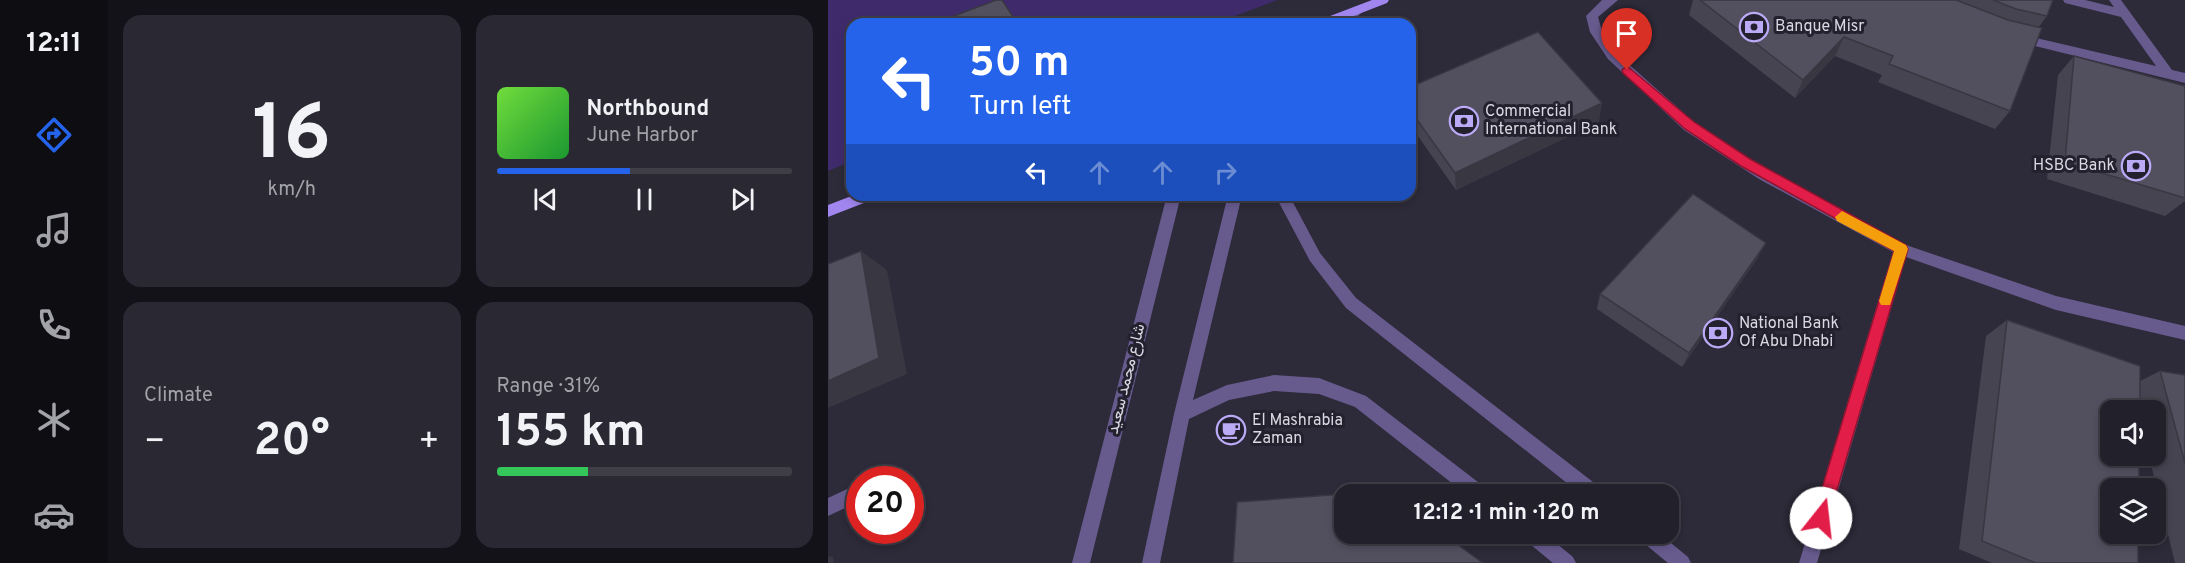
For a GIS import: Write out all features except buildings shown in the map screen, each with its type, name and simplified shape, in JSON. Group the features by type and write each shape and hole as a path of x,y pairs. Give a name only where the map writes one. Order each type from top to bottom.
{"main road":[{"path":"1337,18 1383,0"},
{"path":"828,211 854,201"}],"street":[{"path":"1612,0 1602,5 1592,15 1596,32 1612,56 1689,126 1764,175 1901,249 2056,303 2185,333"},
{"path":"2069,0 2124,14"},
{"path":"2115,0 2168,74"},
{"path":"1349,18 1358,10"},
{"path":"2010,36 2185,78"},
{"name":"شارع محمد سعيد","path":"1081,563 1172,201"},
{"path":"1150,563 1182,414 1234,201"},
{"path":"1284,201 1315,257 1351,303 1582,484"},
{"path":"1808,563 1901,249"},
{"path":"1182,414 1227,393 1274,383 1319,386 1360,401 1467,484"},
{"path":"828,507 846,499"},
{"path":"1544,544 1568,563"},
{"path":"1659,544 1682,562"}],"shaded area":[{"path":"828,0 1277,0 1230,18 846,18 846,164 828,171"}],"slow traffic":[{"path":"1842,217 1901,249 1886,301"}],"place":[{"name":"Banque Misr","path":"1754,27"},
{"name":"Commercial International Bank","path":"1464,121"},
{"name":"HSBC Bank","path":"2136,166"},
{"name":"National Bank Of Abu Dhabi","path":"1718,333"},
{"name":"El Mashrabia Zaman","path":"1231,430"}],"route":[{"path":"1627,70 1689,126 1764,175 1901,249 1821,518"}]}
